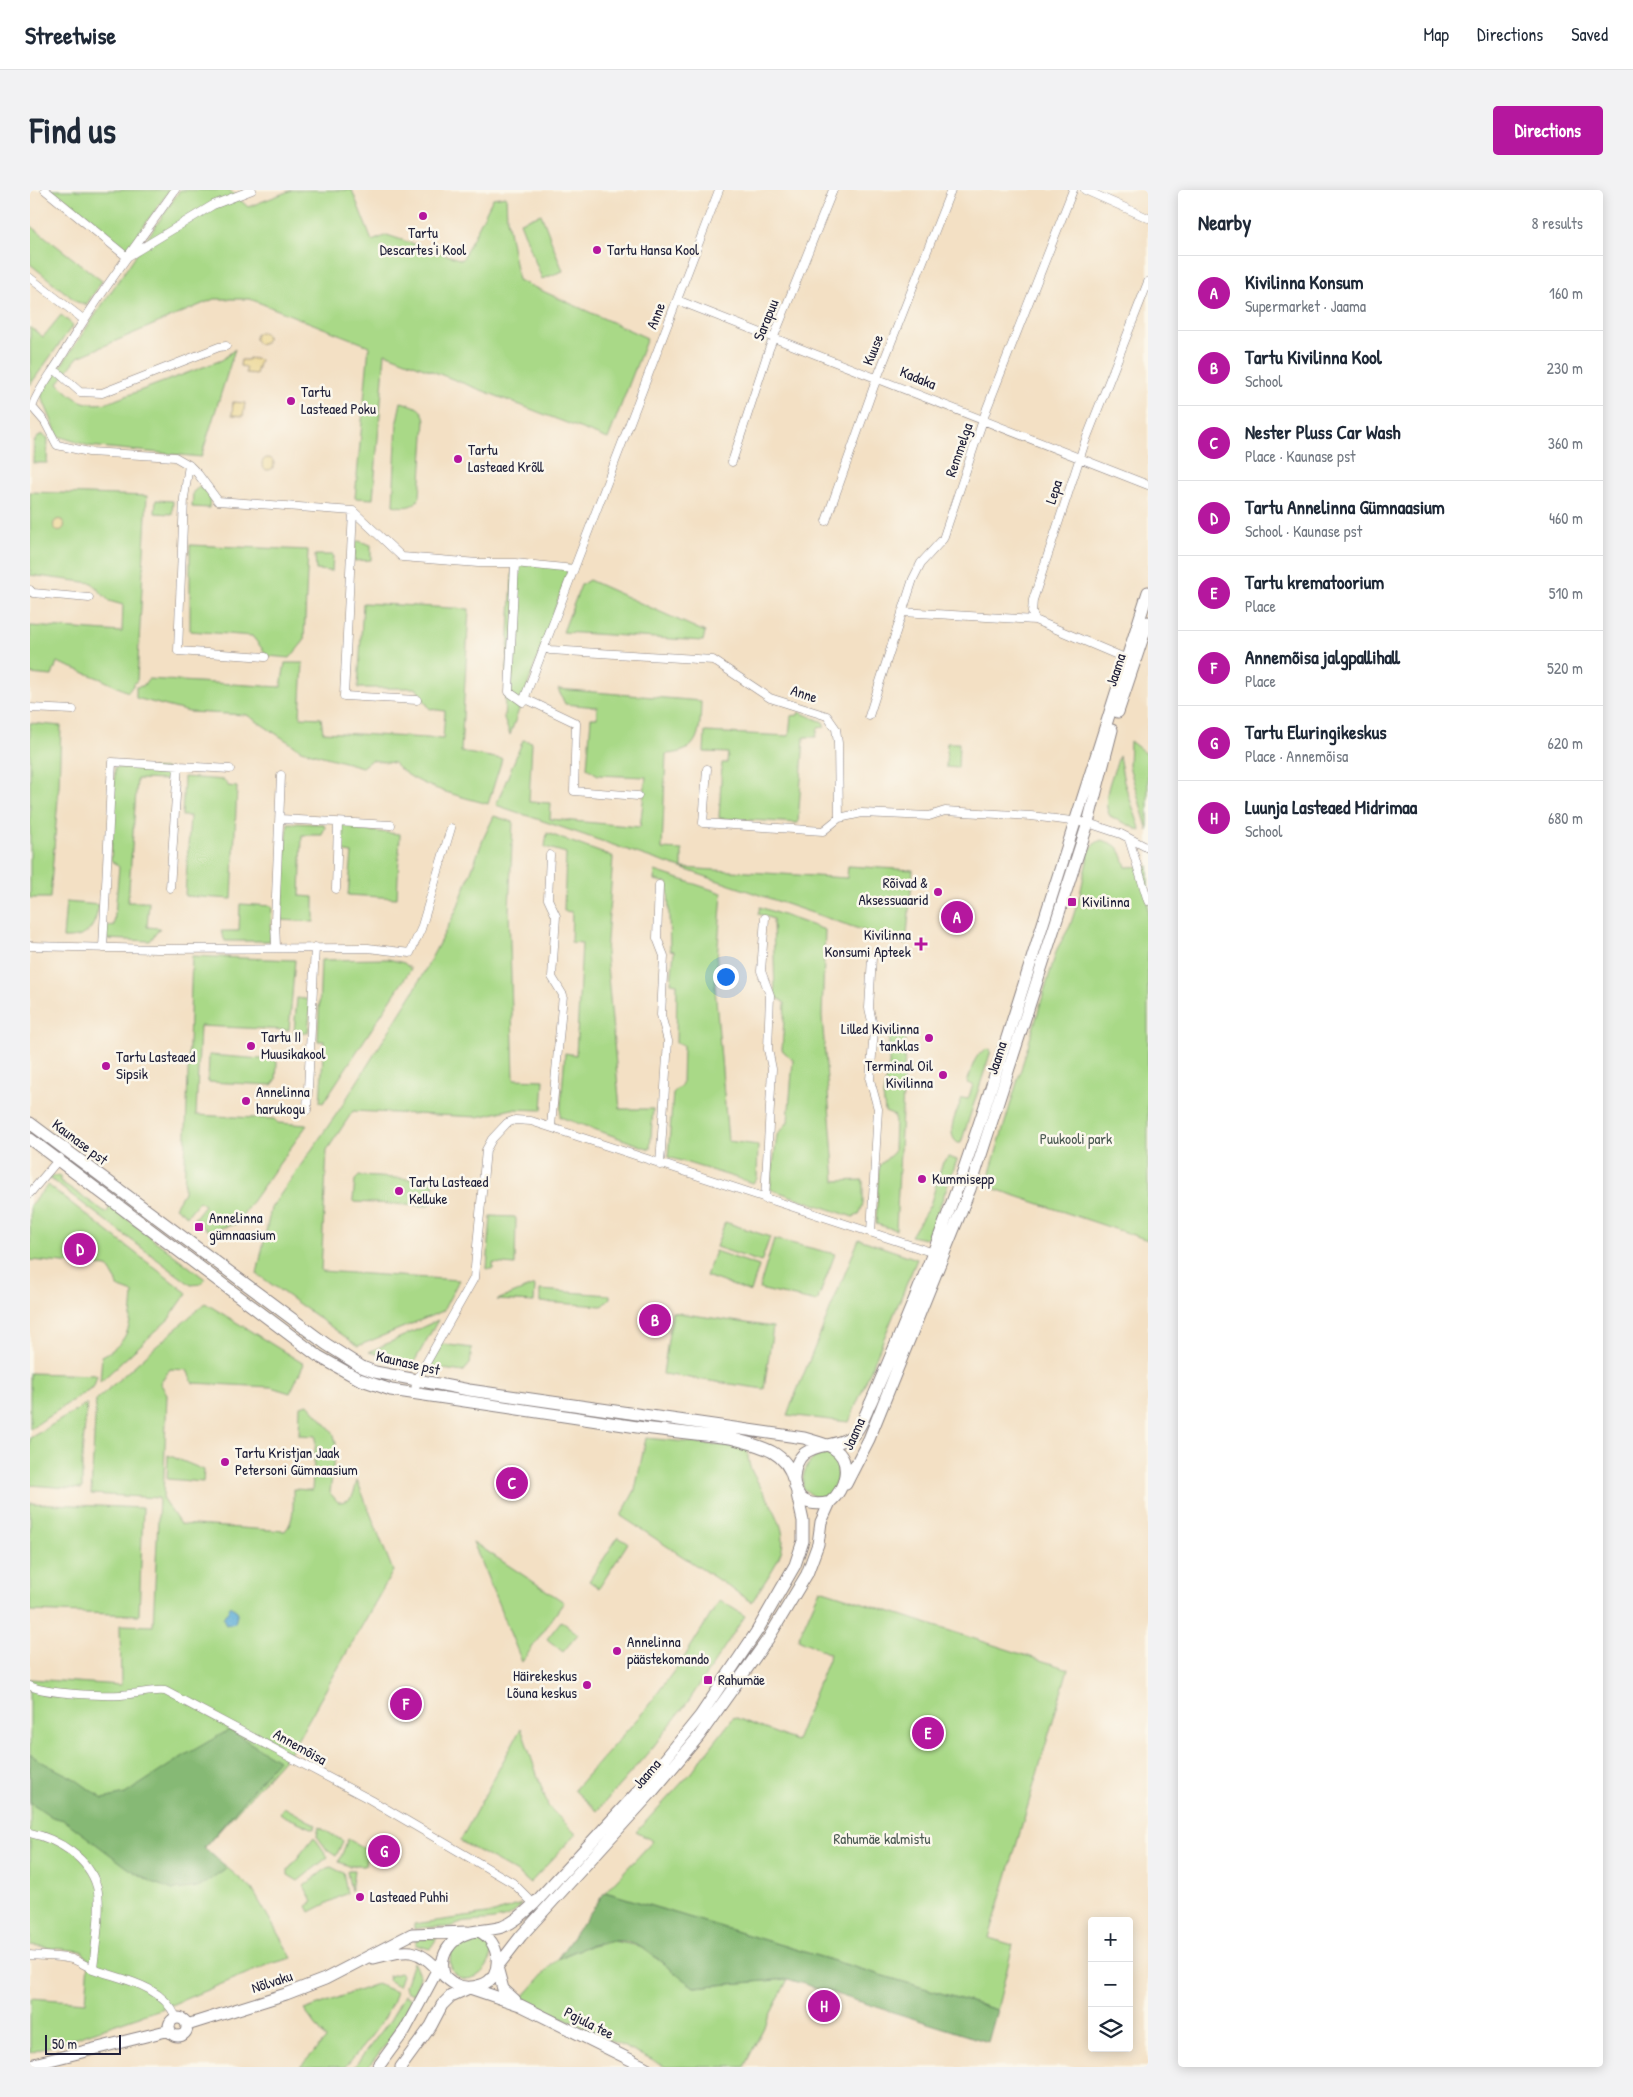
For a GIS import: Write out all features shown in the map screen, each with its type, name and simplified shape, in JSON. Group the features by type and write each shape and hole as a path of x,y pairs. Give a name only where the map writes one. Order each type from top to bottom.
{"main road":[{"name":"Jaama","path":"842,1490 869,1439 938,1255 1148,592"},
{"name":"Jaama","path":"825,1444 846,1439 856,1432 978,1166 1088,824 1112,731 1148,622"},
{"name":"Kaunase pst","path":"30,1124 348,1359 375,1372 416,1381 654,1418 759,1430 804,1438 825,1444"},
{"name":"Kaunase pst","path":"30,1140 318,1356 359,1379 391,1390 414,1394 614,1424 730,1438 755,1445 780,1456 791,1471 794,1486"},
{"path":"825,1444 838,1452 843,1460 846,1480 842,1490 830,1502 822,1504 806,1502 794,1486 796,1468 804,1453 825,1444"},
{"name":"Jaama","path":"474,1932 500,1927 513,1922 534,1904 645,1784 700,1716 757,1631 795,1565 803,1541 803,1521 794,1486"},
{"name":"Jaama","path":"497,1967 521,1936 652,1792 699,1736 768,1638 807,1574 818,1544 820,1522 830,1502"},
{"path":"378,2067 405,2030 442,1970 448,1947 461,1936 474,1932 487,1935 492,1940 503,1989 520,2005"},
{"name":"Nõlvaku","path":"30,2065 170,2030 173,2034 181,2036 187,2030 188,2025 325,1980 412,1934 474,1932"},
{"name":"Nõlvaku","path":"364,1960 401,1952 411,1952 442,1970"},
{"path":"401,2067 431,2026 442,2005 452,1996 469,1988 483,1985 492,1977 497,1967"},
{"path":"442,1970 450,1983 520,2005"},
{"name":"Pajula tee","path":"520,2005 644,2067"},
{"path":"170,2030 170,2022 176,2017 182,2018 188,2025"}],"street":[{"path":"45,190 128,257"},
{"path":"175,190 83,319 54,369 37,393 30,409 45,422 56,445 88,452 175,457 189,465 218,501 353,511 402,557 478,563 515,563 574,570"},
{"path":"128,257 213,205 252,190"},
{"name":"Anne","path":"523,702 719,190"},
{"name":"Sarapuu","path":"732,462 774,338 833,190"},
{"name":"Kuuse","path":"826,522 877,377 952,190"},
{"name":"Remmelga","path":"869,716 902,612 921,563 943,539 984,419 1073,190"},
{"path":"1086,190 1148,218"},
{"path":"30,278 83,319"},
{"name":"Lepa","path":"1035,620 1032,612 1033,600 1080,458 1148,282"},
{"name":"Kadaka","path":"677,300 1148,485"},
{"path":"54,369 80,392 102,392 226,346"},
{"path":"189,465 184,498 178,650 265,657"},
{"path":"353,511 344,696 417,700"},
{"path":"515,563 509,692 523,702 528,700 576,723 574,790 638,796"},
{"path":"30,590 33,593 89,598"},
{"path":"902,612 1035,620 1127,659"},
{"name":"Anne","path":"544,648 550,650 713,660 770,698 827,716 836,728 838,743 839,818"},
{"path":"30,708 73,710"},
{"path":"103,948 112,762 230,769"},
{"path":"170,888 178,766"},
{"path":"707,769 703,823 824,831 839,818 862,813 929,816 945,812 1031,816 1088,824 1148,848"},
{"path":"276,947 274,921 281,775"},
{"path":"280,819 391,825"},
{"path":"336,889 338,822"},
{"path":"30,946 103,948 315,947 368,948 410,953 421,929 451,828"},
{"path":"1129,839 1148,901"},
{"path":"550,855 548,899 556,916 552,977 563,996 551,1126"},
{"path":"658,885 657,938 664,956 661,1015 668,1041 660,1165"},
{"path":"765,918 761,971 770,995 768,1049 772,1069 765,1199"},
{"path":"307,1110 315,947"},
{"path":"871,1232 878,1109 870,1080 874,1030 869,1008 872,958"},
{"path":"414,1394 416,1381 474,1278 484,1159 492,1138 503,1126 515,1120 551,1126 660,1165 938,1255"},
{"path":"30,1193 66,1151"},
{"name":"Annemõisa","path":"30,1686 80,1693 130,1694 148,1690 165,1691 378,1805 513,1883 534,1904"},
{"path":"30,1833 42,1835 72,1852 91,1873 98,1888 93,1969"},
{"path":"30,1955 72,1959 93,1969 132,1980 155,1993 171,2006 176,2017"}],"green space":[{"path":"51,190 170,190 126,250"},
{"path":"180,190 229,190 248,207 292,190 352,190 372,241 387,235 462,260 493,198 506,196 507,219 518,280 647,338 608,439 385,353 373,499 355,498 369,346 250,299 214,299 78,357 58,383 80,401 91,404 107,403 222,360 235,349 201,457 89,446 58,436 41,395"},
{"path":"541,214 563,271 542,279 520,222"},
{"path":"30,225 102,281 86,305 77,302 30,264"},
{"path":"61,315 73,325 30,385 30,327 43,337"},
{"path":"401,402 419,409 425,420 420,496 415,503 405,507 393,505 397,421"},
{"path":"41,434 48,438 47,463 33,463 34,442"},
{"path":"199,487 210,494 209,508 192,507 193,492"},
{"path":"30,492 147,496 137,680 128,692 57,662 52,676 30,674 30,626 122,632 123,605 109,601 92,583 30,575"},
{"path":"156,500 173,501 172,514 155,513"},
{"path":"359,541 371,545 371,560 354,561 356,542"},
{"path":"190,545 308,550 304,641 290,658 268,656 252,636 190,631"},
{"path":"315,555 333,555 332,571 316,570"},
{"path":"513,563 570,566 510,735 504,719"},
{"path":"589,580 705,632 703,641 563,632 581,585"},
{"path":"363,603 469,609 461,752 502,759 488,804 451,794 425,784 413,778 394,763 371,760 362,767 301,750 247,715 189,712 136,698 136,687 143,686 148,679 281,687 285,663 303,663 300,717 321,718 323,732 443,739 445,711 430,709 416,688 358,688"},
{"path":"558,689 701,701 699,730 696,738 686,749 678,753 666,754 662,849 682,850 682,868 847,878 848,866 913,870 906,945 496,805 523,740 532,742 529,802 551,803 550,819 640,827 646,777 598,775 587,768 591,718 597,718 597,707 565,704"},
{"path":"799,712 823,722 825,727 818,728 816,737 804,737 798,823 719,818 722,763 727,763 728,753 704,752 705,732 789,736 791,716 798,715"},
{"path":"30,723 61,726 59,786 50,898 30,898"},
{"path":"1130,741 1148,755 1148,831 1129,766"},
{"path":"947,743 959,743 958,768 946,767"},
{"path":"1119,756 1124,782 1141,831 1110,816 1107,809 1107,794"},
{"path":"115,767 168,769 168,780 137,779 128,902 149,902 147,927 160,928 150,941 107,939 103,927 114,925 119,867 111,860"},
{"path":"184,777 224,780 228,786 237,787 232,899 185,896 190,816 182,816"},
{"path":"494,816 513,822 509,910 514,1079 544,1080 542,1110 512,1109 478,1117 353,1111 327,1150 321,1271 459,1280 443,1311 358,1346 257,1274 271,1208 340,1109 414,991 456,911"},
{"path":"340,819 353,820 359,830 400,834 397,898 348,895 352,853 339,851"},
{"path":"288,823 323,824 325,827 322,835 302,835 300,896 314,897 314,922 281,920"},
{"path":"547,833 613,857 606,954 620,1109 653,1109 650,1149 560,1117 565,1053 576,1055 582,943 571,942 572,912 564,911 566,853 545,847"},
{"name":"Puukooli park","path":"1101,840 1116,846 1126,867 1148,866 1148,1240 986,1186 1057,949 1070,926 1080,895 1089,851 1094,844"},
{"path":"655,871 722,893 715,987 728,1141 758,1145 757,1179 753,1183 668,1157 673,1093 682,1084 683,1045 676,1043 677,984 671,983 674,951 670,950 668,883 654,880"},
{"path":"66,902 99,905 92,926 84,934 72,938 63,938"},
{"path":"240,904 272,906 270,941 225,941 221,931 239,931"},
{"path":"760,907 825,930 822,1016 835,1181 863,1180 863,1204 859,1215 853,1217 770,1189 777,1135 788,1122 793,1060 782,1050 785,1003 775,996 773,919 758,914"},
{"path":"192,956 295,960 289,1030 200,1026 196,1115 274,1119 278,1123 307,1125 236,1224 209,1231 193,1220 205,1205 199,1201 187,1216 175,1207 184,1192"},
{"path":"388,959 404,963 411,969 323,1103 320,1102 324,1041 318,1041 321,960"},
{"path":"297,998 311,1000 308,1033 294,1032"},
{"path":"889,1032 906,1032 896,1230 876,1224 879,1166 894,1152 895,1116 885,1112 883,1095 889,1065"},
{"path":"987,1049 991,1051 961,1143 958,1143 952,1134 953,1122 962,1098 968,1099 973,1085 967,1083 974,1063 982,1051"},
{"path":"209,1055 275,1060 277,1062 276,1080 272,1085 208,1082"},
{"path":"949,1157 957,1160 929,1235 925,1239 911,1236 930,1205 943,1162"},
{"path":"60,1176 60,1181 107,1213 110,1206 205,1279 201,1284 191,1285 49,1178"},
{"path":"359,1176 431,1180 434,1185 432,1203 428,1206 355,1202 353,1200 355,1180"},
{"path":"48,1185 187,1293 169,1319 100,1382 102,1356 119,1344 128,1330 133,1293 117,1287 117,1282 108,1267 30,1260 30,1205"},
{"path":"491,1216 515,1217 516,1219 515,1265 493,1263 493,1269 487,1269"},
{"path":"725,1222 770,1237 761,1262 716,1247"},
{"path":"774,1239 835,1254 817,1302 759,1289"},
{"path":"859,1239 917,1259 849,1422 787,1415"},
{"path":"715,1251 759,1266 751,1292 706,1276"},
{"path":"535,1286 534,1302 497,1300"},
{"path":"540,1290 610,1295 610,1298 602,1306 540,1302"},
{"path":"205,1303 304,1364 290,1393 271,1387 193,1383 187,1370 170,1369 160,1383 167,1394 163,1499 180,1524 285,1531 292,1517 293,1489 312,1490 316,1436 299,1435 300,1406 308,1404 333,1432 336,1442 330,1493 338,1502 347,1501 354,1493 357,1480 393,1571 291,1751 204,1848 252,1889 292,1958 270,1964 166,2007 30,2053 30,1998 86,2002 89,1961 82,1951 30,1946 30,1679 121,1685 120,1625 153,1626 159,1498 91,1494 96,1400"},
{"path":"672,1312 773,1327 764,1389 663,1374"},
{"path":"438,1320 413,1364 369,1352"},
{"path":"441,1344 472,1348 470,1364 463,1372 430,1367"},
{"path":"30,1373 97,1375 94,1386 30,1429"},
{"path":"87,1404 82,1455 82,1489 30,1485 30,1438"},
{"path":"646,1438 747,1448 750,1467 778,1519 783,1541 781,1552 775,1565 752,1602 621,1516 635,1490"},
{"path":"825,1453 836,1458 837,1478 832,1490 821,1497 814,1497 803,1488 803,1476 810,1462"},
{"path":"168,1455 204,1470 203,1482 167,1479"},
{"path":"30,1503 143,1508 139,1615 30,1611"},
{"path":"618,1537 628,1543 599,1588 589,1581"},
{"path":"473,1542 564,1602 522,1662"},
{"name":"Rahumäe kalmistu","path":"820,1589 1068,1669 989,1938 1013,1945 997,2010 605,1892 653,1841 636,1832 689,1775 734,1717 796,1741 830,1654 798,1639"},
{"path":"720,1600 745,1616 690,1699 653,1747 597,1811 574,1790 645,1710 685,1656"},
{"path":"561,1621 578,1634 563,1652 547,1639"},
{"path":"521,1728 548,1806 576,1834 530,1883 516,1872 460,1841"},
{"path":"229,1730 278,1760 204,1848 228,1868 200,1887 173,1890 152,1882 128,1868 64,1820 52,1817 30,1802 30,1754 75,1779 103,1799 125,1794 185,1755"},
{"path":"284,1807 316,1825 314,1829 284,1816 280,1813"},
{"path":"319,1827 343,1841 336,1856 327,1850 317,1836"},
{"path":"314,1837 328,1857 298,1881 288,1875 288,1870"},
{"path":"348,1839 367,1850 365,1866 349,1866 339,1862"},
{"path":"331,1867 343,1873 347,1893 310,1912 307,1906 313,1902 304,1886"},
{"path":"348,1870 354,1870 351,1891 347,1872"},
{"path":"605,1892 997,2010 988,2042 788,1979 694,1987 642,1947 622,1941 610,1941 588,1946 557,1959"},
{"path":"521,1904 517,1910 505,1918 465,1922 449,1927 414,1929 414,1924 494,1913"},
{"path":"416,1938 437,1938 430,1949 416,1945"},
{"path":"467,1940 488,1943 492,1955 487,1967 480,1974 464,1979 457,1976 452,1970 450,1961 452,1949"},
{"path":"613,1941 640,1946 694,1987 788,1979 744,2067 666,2067 522,1998 557,1959 583,1948"},
{"path":"413,1962 420,1976 414,1994 406,1991 405,1986"},
{"path":"400,1973 402,1975 398,1986 388,1980 389,1976"},
{"path":"377,1984 396,1992 392,2003 381,2023 345,2067 300,2067 326,2039 304,2010"},
{"path":"404,1995 412,1999 388,2042 368,2067 354,2067 391,2019"}],"sand":[{"path":"259,332 263,332 267,338 263,344 259,344 255,340 255,336"},
{"path":"249,358 260,360 256,374 246,373 246,367 240,366 241,360 248,360"},
{"path":"233,402 245,403 243,416 232,415"},
{"path":"266,458 270,458 274,464 270,470 266,470 262,466 262,462"},
{"path":"59,519 65,525 59,531 53,525"}],"water":[{"path":"231,1606 238,1612 235,1623 226,1625 223,1618"}],"place":[{"name":"Tartu Descartes'i Kool","path":"423,216"},
{"name":"Tartu Hansa Kool","path":"597,250"},
{"name":"Tartu Lasteaed Poku","path":"291,401"},
{"name":"Tartu Lasteaed Krõll","path":"458,459"},
{"name":"Rõivad & Aksessuaarid","path":"938,892"},
{"name":"Kivilinna","path":"1072,902"},
{"name":"Kivilinna Konsum","path":"957,917"},
{"name":"Kivilinna Konsumi Apteek","path":"921,944"},
{"name":"Lilled Kivilinna tanklas","path":"929,1038"},
{"name":"Tartu II Muusikakool","path":"251,1046"},
{"name":"Tartu Lasteaed Sipsik","path":"106,1066"},
{"name":"Terminal Oil Kivilinna","path":"943,1075"},
{"name":"Annelinna harukogu","path":"246,1101"},
{"name":"Kummisepp","path":"922,1179"},
{"name":"Tartu Lasteaed Kelluke","path":"399,1191"},
{"name":"Annelinna gümnaasium","path":"199,1227"},
{"name":"Tartu Annelinna Gümnaasium","path":"80,1249"},
{"name":"Tartu Kivilinna Kool","path":"655,1320"},
{"name":"Tartu Kristjan Jaak Petersoni Gümnaasium","path":"225,1462"},
{"name":"Nester Pluss Car Wash","path":"512,1483"},
{"name":"Annelinna päästekomando","path":"617,1651"},
{"name":"Rahumäe","path":"708,1680"},
{"name":"Häirekeskus Lõuna keskus","path":"587,1685"},
{"name":"Annemõisa jalgpallihall","path":"406,1704"},
{"name":"Tartu krematoorium","path":"928,1733"},
{"name":"Tartu Eluringikeskus","path":"384,1851"},
{"name":"Lasteaed Puhhi","path":"360,1897"},
{"name":"Luunja Lasteaed Midrimaa","path":"824,2006"}]}
